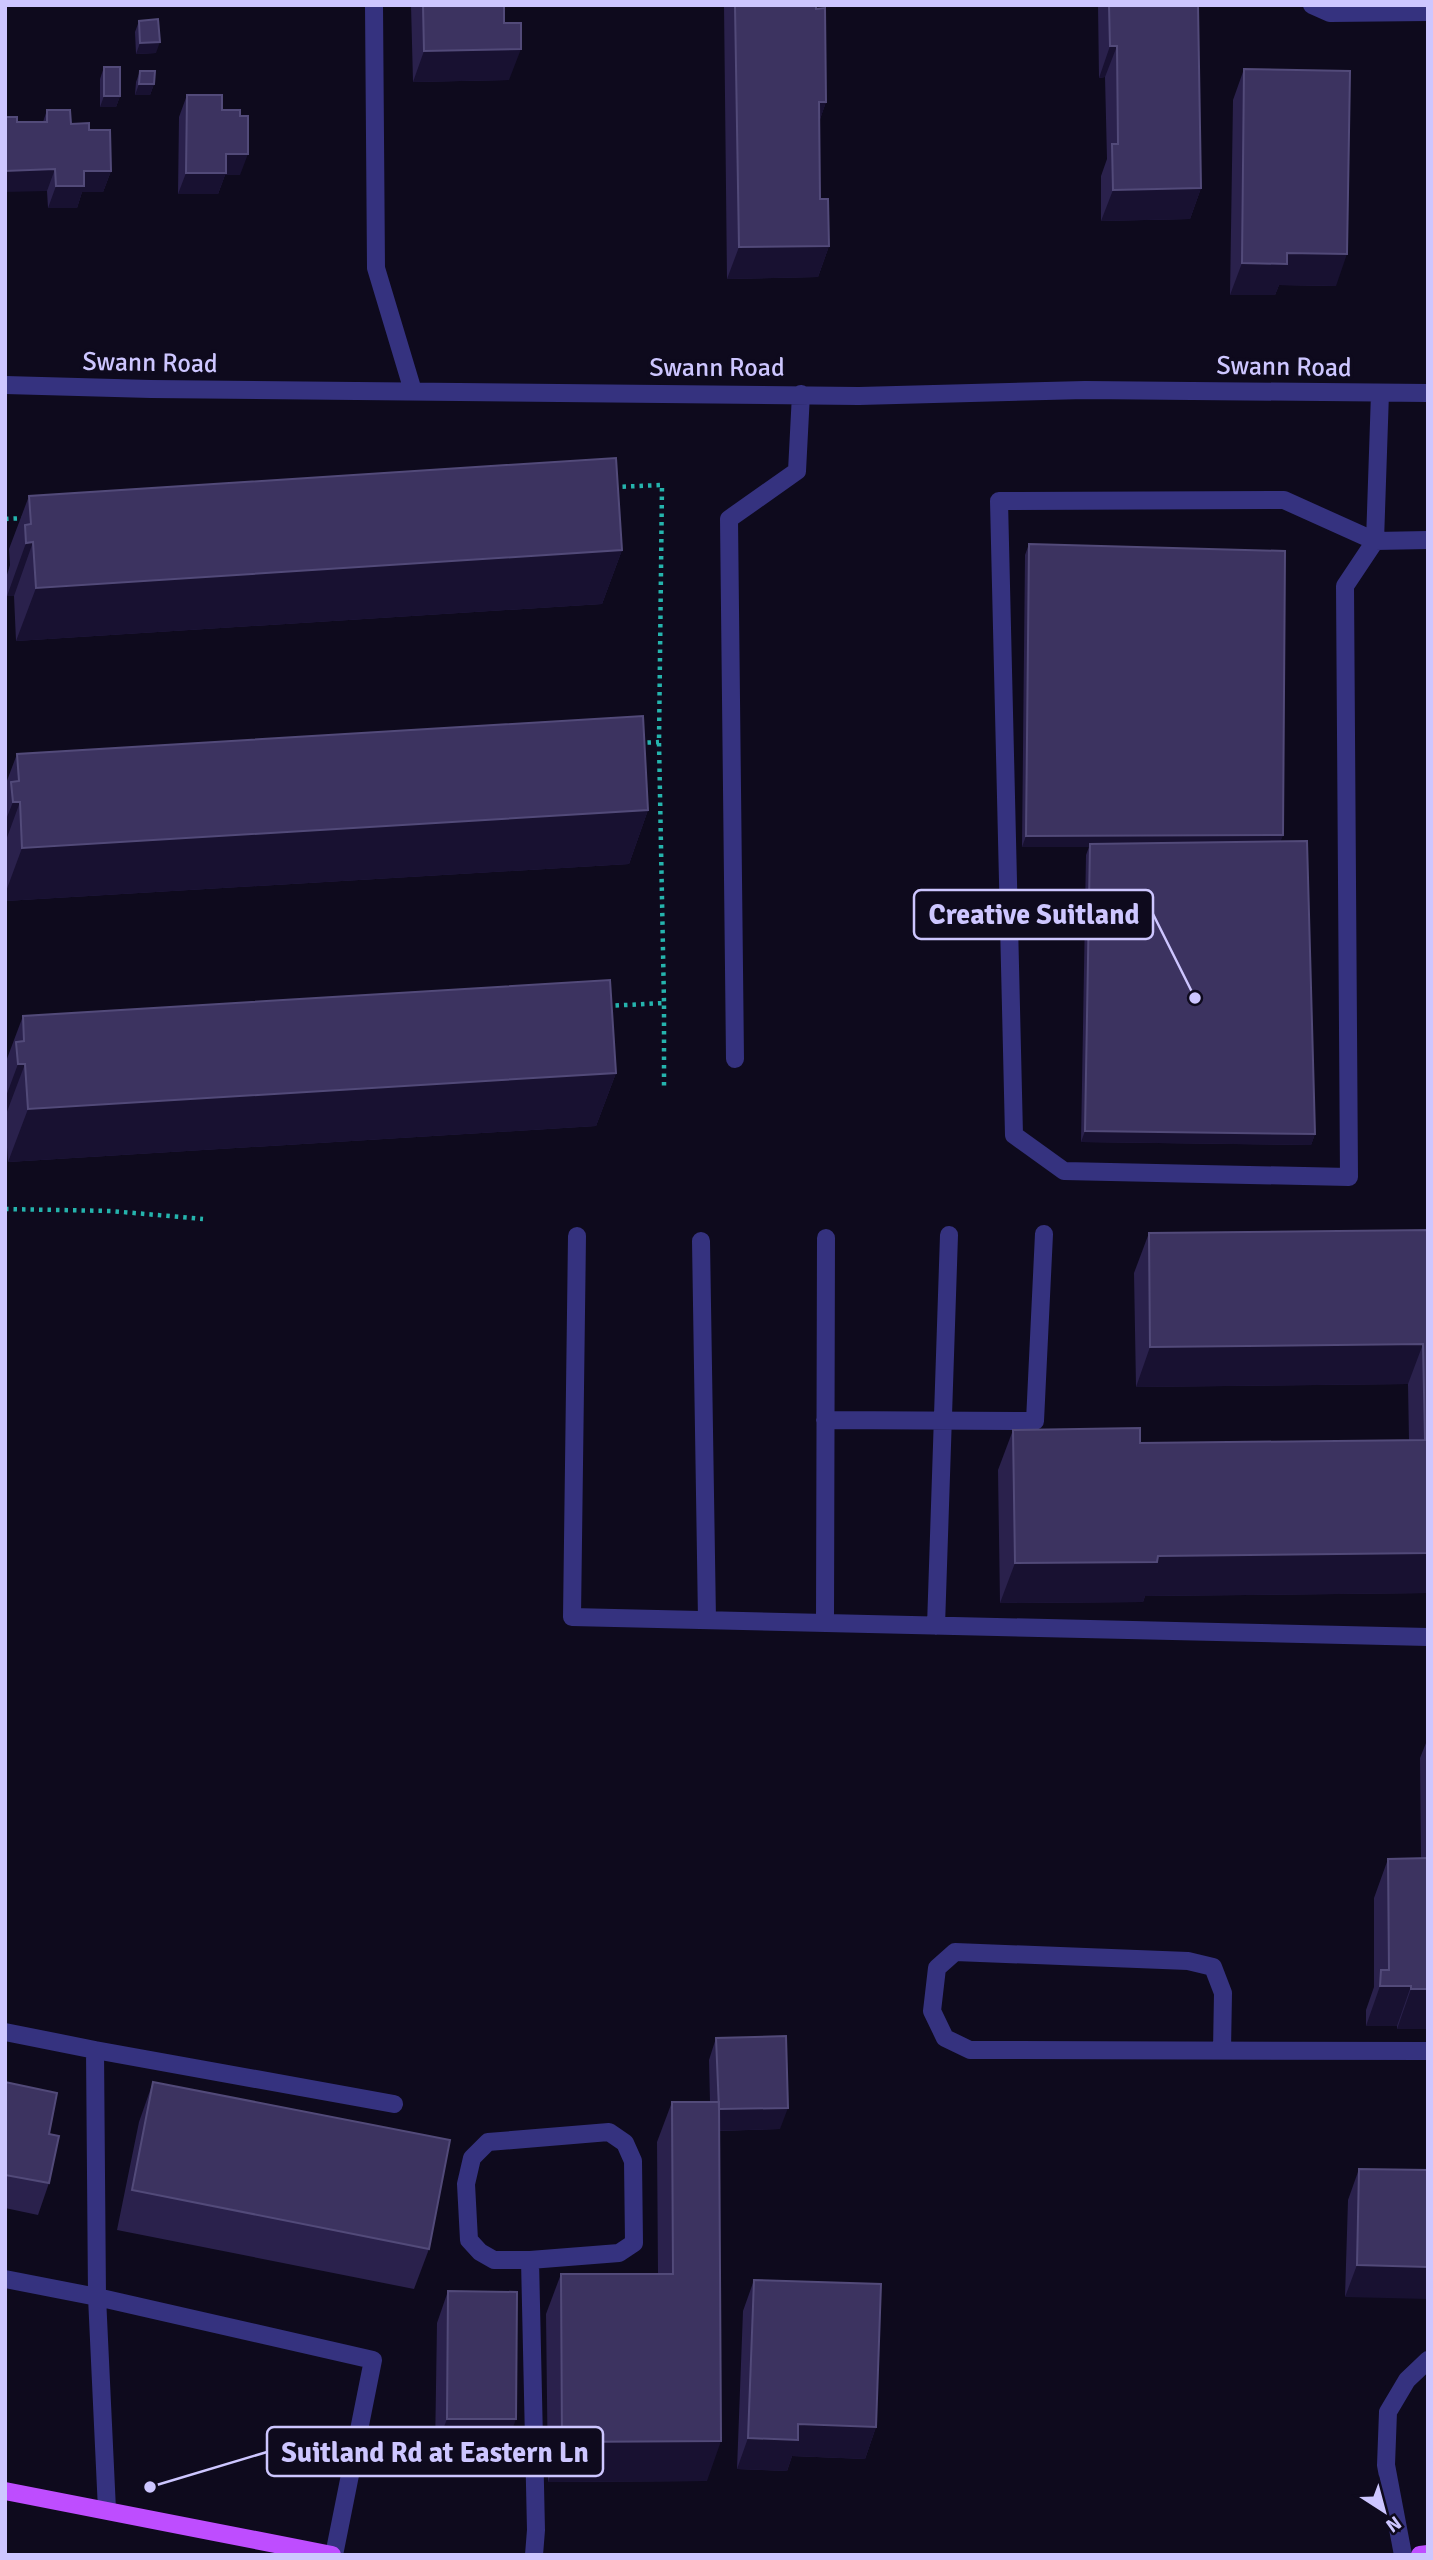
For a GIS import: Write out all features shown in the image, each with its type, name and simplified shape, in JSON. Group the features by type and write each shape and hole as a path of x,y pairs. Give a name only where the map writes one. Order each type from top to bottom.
{"main road":[{"path":"5,2491 333,2555"},
{"path":"1420,2555 1428,2554"}],"street":[{"path":"374,5 376,268 413,391"},
{"path":"1312,5 1330,13 1428,12"},
{"name":"Swann Road","path":"5,385 151,389 859,396 1085,390 1428,393"},
{"path":"1380,393 1375,541 1345,586 1349,1177 1063,1171 1014,1135 999,501 1284,500 1375,541 1428,540"},
{"path":"735,1059 729,519 797,471 801,394"},
{"path":"825,1420 1035,1421 1044,1234"},
{"path":"577,1236 572,1617 1428,1637"},
{"path":"936,1626 949,1236"},
{"path":"824,1623 826,1238"},
{"path":"701,1241 706,1620"},
{"path":"1222,2050 1223,1993 1213,1967 1188,1961 955,1952 937,1968 932,2011 944,2038 970,2050 1428,2051"},
{"path":"5,2032 394,2104"},
{"path":"95,2050 97,2297 107,2510"},
{"path":"609,2132 625,2143 633,2161 634,2243 619,2253 530,2260 494,2260 480,2252 469,2240 466,2183 472,2158 488,2142 609,2132"},
{"path":"530,2260 536,2530 534,2555"},
{"path":"5,2279 97,2297 373,2360 333,2555"},
{"path":"1403,2555 1386,2465 1388,2412 1406,2380 1428,2360"}],"path":[{"path":"610,487 662,485 659,743 664,1087"},
{"path":"5,519 30,518"},
{"path":"631,744 659,743"},
{"path":"596,1007 664,1003"},
{"path":"5,1209 111,1211 203,1219"}],"building":[{"path":"423,5 504,5 504,23 521,23 521,49 424,51"},
{"path":"735,5 816,5 816,9 825,8 826,102 819,102 820,199 828,199 829,246 739,247"},
{"path":"1109,5 1198,5 1201,188 1113,190 1112,144 1118,144 1117,46 1110,46"},
{"path":"158,19 160,42 140,43 139,21"},
{"path":"104,67 120,67 120,96 104,96"},
{"path":"1244,69 1350,71 1347,254 1287,253 1287,264 1242,263"},
{"path":"140,71 155,71 154,84 139,84"},
{"path":"187,95 222,95 222,110 240,110 240,116 248,116 248,154 226,154 226,173 186,173"},
{"path":"47,110 70,110 71,124 89,123 89,130 110,130 111,171 84,171 84,186 56,186 55,169 5,171 5,117 17,117 17,122 47,122"},
{"path":"616,458 622,550 36,588 33,542 26,543 25,525 31,524 29,496"},
{"path":"1029,544 1285,551 1283,835 1026,836"},
{"path":"643,716 648,810 22,848 20,802 13,802 11,782 19,781 17,754"},
{"path":"1307,841 1315,1134 1085,1131 1090,844"},
{"path":"610,980 616,1073 28,1109 25,1064 18,1064 16,1042 24,1041 23,1016"},
{"path":"1428,1230 1428,1553 1158,1556 1157,1562 1015,1563 1013,1430 1140,1428 1140,1443 1425,1440 1423,1344 1150,1347 1149,1233"},
{"path":"1428,1858 1428,1989 1380,1986 1381,1970 1389,1970 1388,1859"},
{"path":"786,2036 788,2108 719,2109 716,2038"},
{"path":"5,2082 57,2093 49,2134 59,2136 49,2183 5,2175"},
{"path":"153,2082 450,2140 429,2249 132,2190"},
{"path":"672,2102 719,2102 721,2441 562,2442 561,2274 673,2274"},
{"path":"1359,2169 1428,2170 1428,2267 1357,2265"},
{"path":"754,2280 881,2284 876,2427 798,2424 798,2440 748,2438"},
{"path":"448,2291 517,2292 516,2419 447,2419"}],"place":[{"name":"Creative Suitland","path":"1195,998"},
{"name":"Suitland Rd at Eastern Ln","path":"150,2487"}]}
